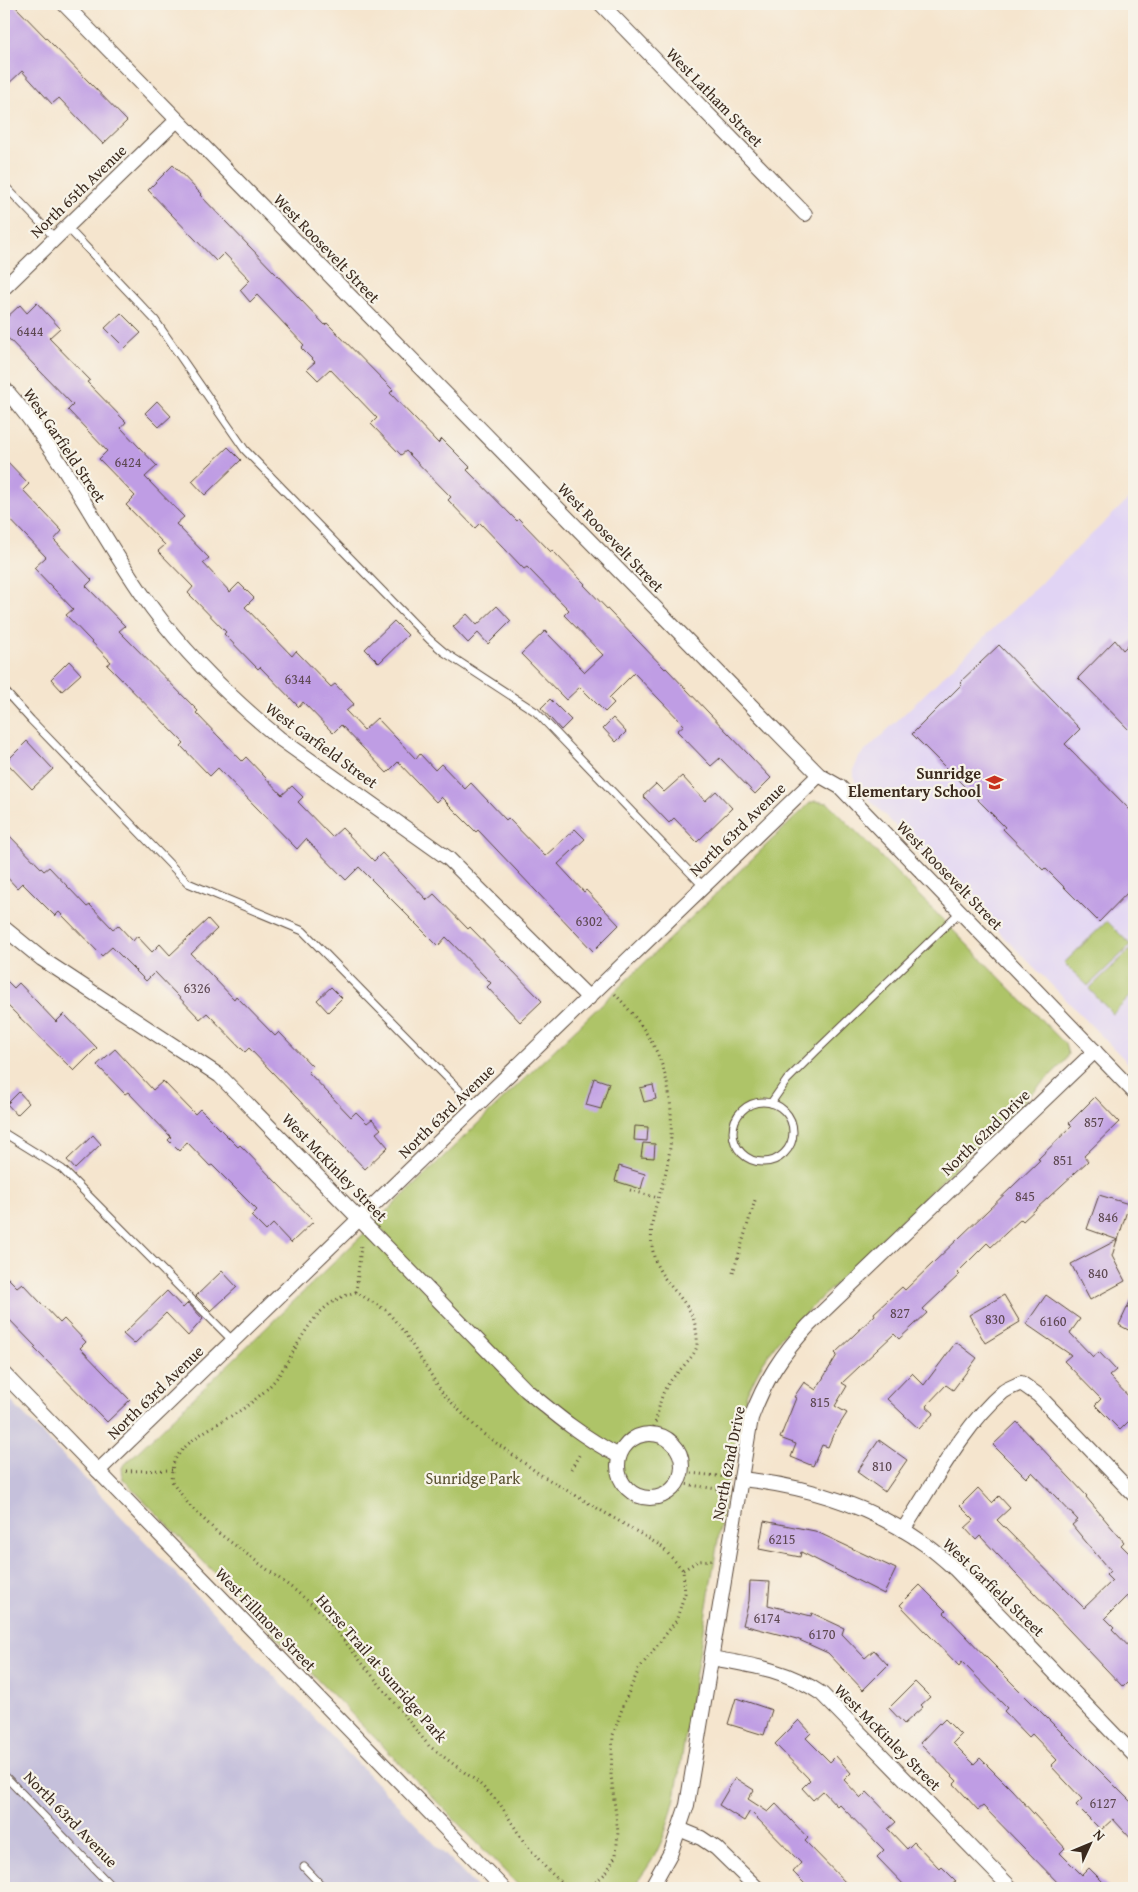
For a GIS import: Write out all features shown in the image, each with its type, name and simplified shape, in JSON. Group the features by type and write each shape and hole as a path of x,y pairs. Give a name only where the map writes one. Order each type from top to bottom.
{"street":[{"name":"West Roosevelt Street","path":"64,4 819,775 840,787 1134,1092"},
{"name":"West Latham Street","path":"601,4 804,214"},
{"name":"North 65th Avenue","path":"4,288 177,120"},
{"name":"West Garfield Street","path":"4,388 38,430 152,608 198,663 249,713 279,738 448,859 589,998"},
{"name":"North 63rd Avenue","path":"98,1472 819,775"},
{"name":"West McKinley Street","path":"4,928 50,964 220,1076 526,1390 567,1425 619,1456"},
{"name":"North 62nd Drive","path":"651,1888 668,1858 687,1805 752,1418 756,1404 772,1372 809,1325 1095,1051"},
{"name":"West Fillmore Street","path":"4,1374 503,1888"},
{"path":"903,1530 956,1448 976,1421 1004,1391 1020,1383 1038,1395 1134,1495"},
{"path":"652,1434 662,1436 671,1442 678,1450 682,1461 679,1477 671,1490 655,1498 645,1498 637,1495 623,1483 618,1465 619,1456 624,1447 641,1435 652,1434"},
{"name":"West Garfield Street","path":"741,1479 796,1488 852,1505 903,1530 926,1545 956,1569 1134,1755"},
{"name":"West McKinley Street","path":"711,1658 761,1667 791,1676 822,1694 1011,1888"},
{"path":"679,1829 701,1838 716,1848 756,1888"}],"lane":[{"path":"4,185 55,238"},
{"path":"67,227 155,320 245,450 430,640 444,652 536,712 703,886"},
{"path":"4,690 30,720 188,883 303,930 476,1107"},
{"path":"771,1103 787,1080 810,1056 960,912"},
{"path":"760,1102 771,1103 780,1106 792,1121 793,1140 783,1156 765,1163 755,1162 738,1150 733,1130 736,1119 746,1108 760,1102"},
{"path":"4,1133 62,1169 233,1341"},
{"name":"North 63rd Avenue","path":"4,1775 114,1888"},
{"path":"304,1868 324,1888"}],"path":[{"path":"615,994 649,1037 666,1079 672,1130 666,1171 650,1228 653,1254 661,1275 687,1305 693,1315 697,1336 696,1350 667,1385 652,1434"},
{"path":"630,1190 658,1198"},
{"path":"733,1273 756,1197"},
{"path":"356,1292 361,1246"},
{"path":"126,1471 172,1470 176,1458 191,1443 220,1421 244,1408 266,1390 319,1312 341,1296 356,1292 387,1311 404,1332 443,1394 482,1433 542,1475 661,1546 683,1570 685,1592 676,1621 639,1668 613,1735 611,1775 618,1832 616,1855 606,1874 589,1888"},
{"path":"571,1469 581,1452"},
{"name":"Horse Trail at Sunridge Park","path":"172,1470 171,1480 188,1505 216,1531 321,1612 430,1746 479,1783 500,1804 524,1842 546,1868 567,1888"},
{"path":"679,1477 726,1477"},
{"path":"679,1477 724,1490"},
{"path":"683,1570 698,1561 713,1560"}],"shaded area":[{"name":"Sunridge Elementary School","path":"1134,494 1134,1069 861,791 856,785 854,769 859,757"},
{"path":"4,1394 477,1888 4,1888"}],"green space":[{"name":"Sunridge Park","path":"815,801 828,803 1065,1044 1068,1054 1064,1062 780,1338 762,1364 747,1393 734,1444 675,1798 668,1825 655,1856 633,1888 521,1888 123,1479 122,1467 810,803"},
{"path":"1107,921 1131,945 1088,986 1064,963"},
{"path":"1133,947 1134,993 1113,1014 1089,989"}],"building":[{"path":"4,4 13,4 127,121 103,144 59,98 52,104 22,71 4,88"},
{"path":"173,165 325,325 327,323 393,390 390,393 438,443 442,439 470,467 467,470 517,521 519,519 551,552 552,550 771,778 755,794 720,758 711,766 677,731 684,725 634,673 609,698 614,703 605,712 580,687 566,700 521,654 545,631 585,672 603,655 564,615 569,610 527,567 524,569 480,523 475,528 448,500 451,497 406,451 401,455 371,424 377,418 330,369 318,380 307,369 315,362 301,348 304,345 257,295 250,302 240,290 250,280 224,253 216,261 148,190"},
{"path":"37,303 60,328 49,338 90,380 87,382 126,422 121,428 157,466 145,477 184,517 176,524 209,558 203,563 230,592 239,583 254,598 245,607 292,656 296,651 331,687 335,684 354,704 346,711 364,730 377,718 416,759 420,754 435,770 441,764 465,789 471,783 506,820 508,818 545,856 575,829 585,839 558,864 619,925 593,951 478,830 476,832 441,797 436,802 398,762 387,773 341,725 333,733 303,702 299,707 260,667 258,669 224,634 226,632 188,593 193,587 158,551 165,545 126,505 135,496 99,459 107,451 68,410 73,405 4,334 4,320 20,305 27,313"},
{"path":"121,313 141,333 125,348 105,328"},
{"path":"157,401 171,416 159,427 145,413"},
{"path":"228,447 241,460 205,495 192,481"},
{"path":"4,458 29,484 23,490 62,531 54,540 92,580 86,586 125,626 119,631 198,711 196,713 242,761 246,757 282,795 292,786 303,797 298,802 332,837 342,828 374,861 382,853 427,900 434,894 468,929 470,927 542,1001 520,1022 487,987 491,983 446,937 438,946 359,867 346,880 306,839 297,849 218,768 210,776 181,746 184,743 107,665 111,662 66,615 73,609 34,568 46,557 4,513"},
{"path":"497,606 511,621 488,644 478,633 468,643 453,627 467,614 477,625"},
{"path":"394,621 408,635 379,663 365,649"},
{"path":"1134,639 1134,735 1078,678 1115,640 1123,650"},
{"path":"999,645 1080,729 1065,744 1134,814 1134,886 1099,922 1045,868 1043,870 1003,829 1005,827 912,734 962,684 960,682"},
{"path":"69,661 81,674 62,691 51,679"},
{"path":"550,699 571,720 561,730 541,708"},
{"path":"613,718 626,732 616,742 603,728"},
{"path":"27,741 53,769 32,789 6,762"},
{"path":"682,776 705,801 716,791 732,808 697,842 674,818 669,823 643,796 656,784 664,792"},
{"path":"4,830 44,871 49,867 87,907 90,905 113,929 118,925 133,941 137,936 152,952 160,944 170,955 208,919 217,929 191,954 234,999 236,996 275,1036 279,1032 313,1067 308,1072 351,1117 356,1112 367,1123 372,1119 381,1129 376,1133 388,1147 365,1169 249,1048 245,1052 207,1013 200,1019 155,972 146,981 112,947 102,956 59,912 55,916 22,883 17,888 4,874"},
{"path":"4,978 14,988 19,983 56,1022 64,1014 97,1048 74,1071 4,1002"},
{"path":"331,987 342,998 328,1012 317,1000"},
{"path":"115,1049 153,1090 163,1081 195,1114 200,1109 238,1147 240,1145 314,1221 291,1243 273,1224 266,1231 251,1216 257,1210 212,1165 210,1166 187,1142 179,1151 168,1140 171,1137 128,1092 125,1094 97,1065"},
{"path":"594,1078 609,1083 601,1109 586,1105"},
{"path":"653,1085 656,1099 644,1102 640,1088"},
{"path":"19,1092 29,1103 17,1115 7,1104"},
{"path":"1095,1097 1119,1122 1084,1156 1088,1161 1023,1221 1021,1219 991,1247 987,1243 957,1273 959,1275 923,1309 927,1313 899,1339 894,1334 842,1383 847,1386 835,1406 847,1413 828,1447 822,1445 813,1466 791,1457 796,1444 780,1438 796,1398 794,1397 804,1382 816,1390 837,1355 835,1353 875,1315 874,1313 902,1287 905,1290 1040,1160 1038,1159 1072,1126 1069,1123"},
{"path":"635,1126 648,1127 647,1141 634,1140"},
{"path":"93,1135 101,1144 75,1169 67,1160"},
{"path":"643,1143 655,1144 654,1158 641,1157"},
{"path":"619,1166 645,1174 641,1189 615,1181"},
{"path":"1099,1195 1129,1204 1118,1240 1087,1229"},
{"path":"1117,1240 1112,1256 1125,1281 1090,1300 1071,1264"},
{"path":"222,1271 237,1287 211,1311 196,1296"},
{"path":"4,1274 17,1287 22,1283 60,1323 64,1319 86,1342 80,1348 130,1400 107,1422 34,1348 36,1347 4,1314"},
{"path":"167,1291 183,1308 188,1303 203,1319 188,1336 166,1313 134,1344 123,1334"},
{"path":"1134,1293 1134,1333 1119,1325"},
{"path":"1004,1295 1020,1322 985,1343 969,1315"},
{"path":"1046,1295 1080,1319 1070,1333 1093,1357 1099,1352 1116,1370 1109,1376 1134,1402 1134,1416 1120,1430 1095,1405 1101,1399 1064,1361 1071,1355 1026,1324"},
{"path":"956,1342 977,1358 953,1390 946,1385 926,1406 934,1413 919,1429 887,1399 912,1373 924,1385"},
{"path":"1017,1422 1087,1496 1124,1542 1121,1545 1134,1558 1134,1604 1127,1596 1105,1618 1114,1627 1112,1629 1134,1652 1134,1676 1123,1687 980,1536 976,1540 965,1528 974,1520 960,1506 978,1488 992,1503 999,1496 1010,1508 997,1520 1084,1608 1112,1581 1106,1575 1110,1571 1072,1525 1078,1520 1032,1472 1026,1478 993,1445"},
{"path":"879,1440 907,1460 885,1492 857,1472"},
{"path":"764,1521 815,1531 896,1569 884,1594 801,1552 800,1557 759,1549"},
{"path":"750,1581 770,1582 768,1605 811,1616 812,1613 844,1628 842,1634 865,1658 874,1650 888,1665 863,1690 828,1653 797,1639 743,1625 749,1601"},
{"path":"920,1585 946,1611 944,1613 987,1658 1134,1805 1134,1842 1113,1819 1101,1830 1076,1805 1082,1799 1051,1766 1057,1760 1032,1734 1029,1737 1004,1711 1007,1708 962,1662 959,1666 900,1605"},
{"path":"915,1682 930,1697 921,1705 923,1707 904,1724 889,1708"},
{"path":"736,1698 772,1710 764,1735 728,1724"},
{"path":"945,1719 961,1735 953,1743 974,1764 980,1758 1012,1790 1065,1848 1060,1853 1082,1875 1089,1868 1109,1888 1063,1888 983,1806 978,1810 954,1784 957,1781 920,1743"},
{"path":"799,1720 811,1733 806,1738 830,1762 836,1756 851,1773 844,1780 861,1798 867,1792 896,1822 888,1829 907,1849 914,1842 940,1869 942,1867 956,1881 948,1888 907,1888 877,1857 884,1850 839,1804 837,1806 823,1791 813,1800 802,1788 810,1780 775,1744"},
{"path":"735,1778 754,1790 748,1799 768,1812 776,1804 808,1838 805,1841 851,1888 809,1888 793,1872 801,1863 750,1811 744,1821 719,1805"}],"place":[{"name":"Sunridge Elementary School","path":"995,782"}]}
